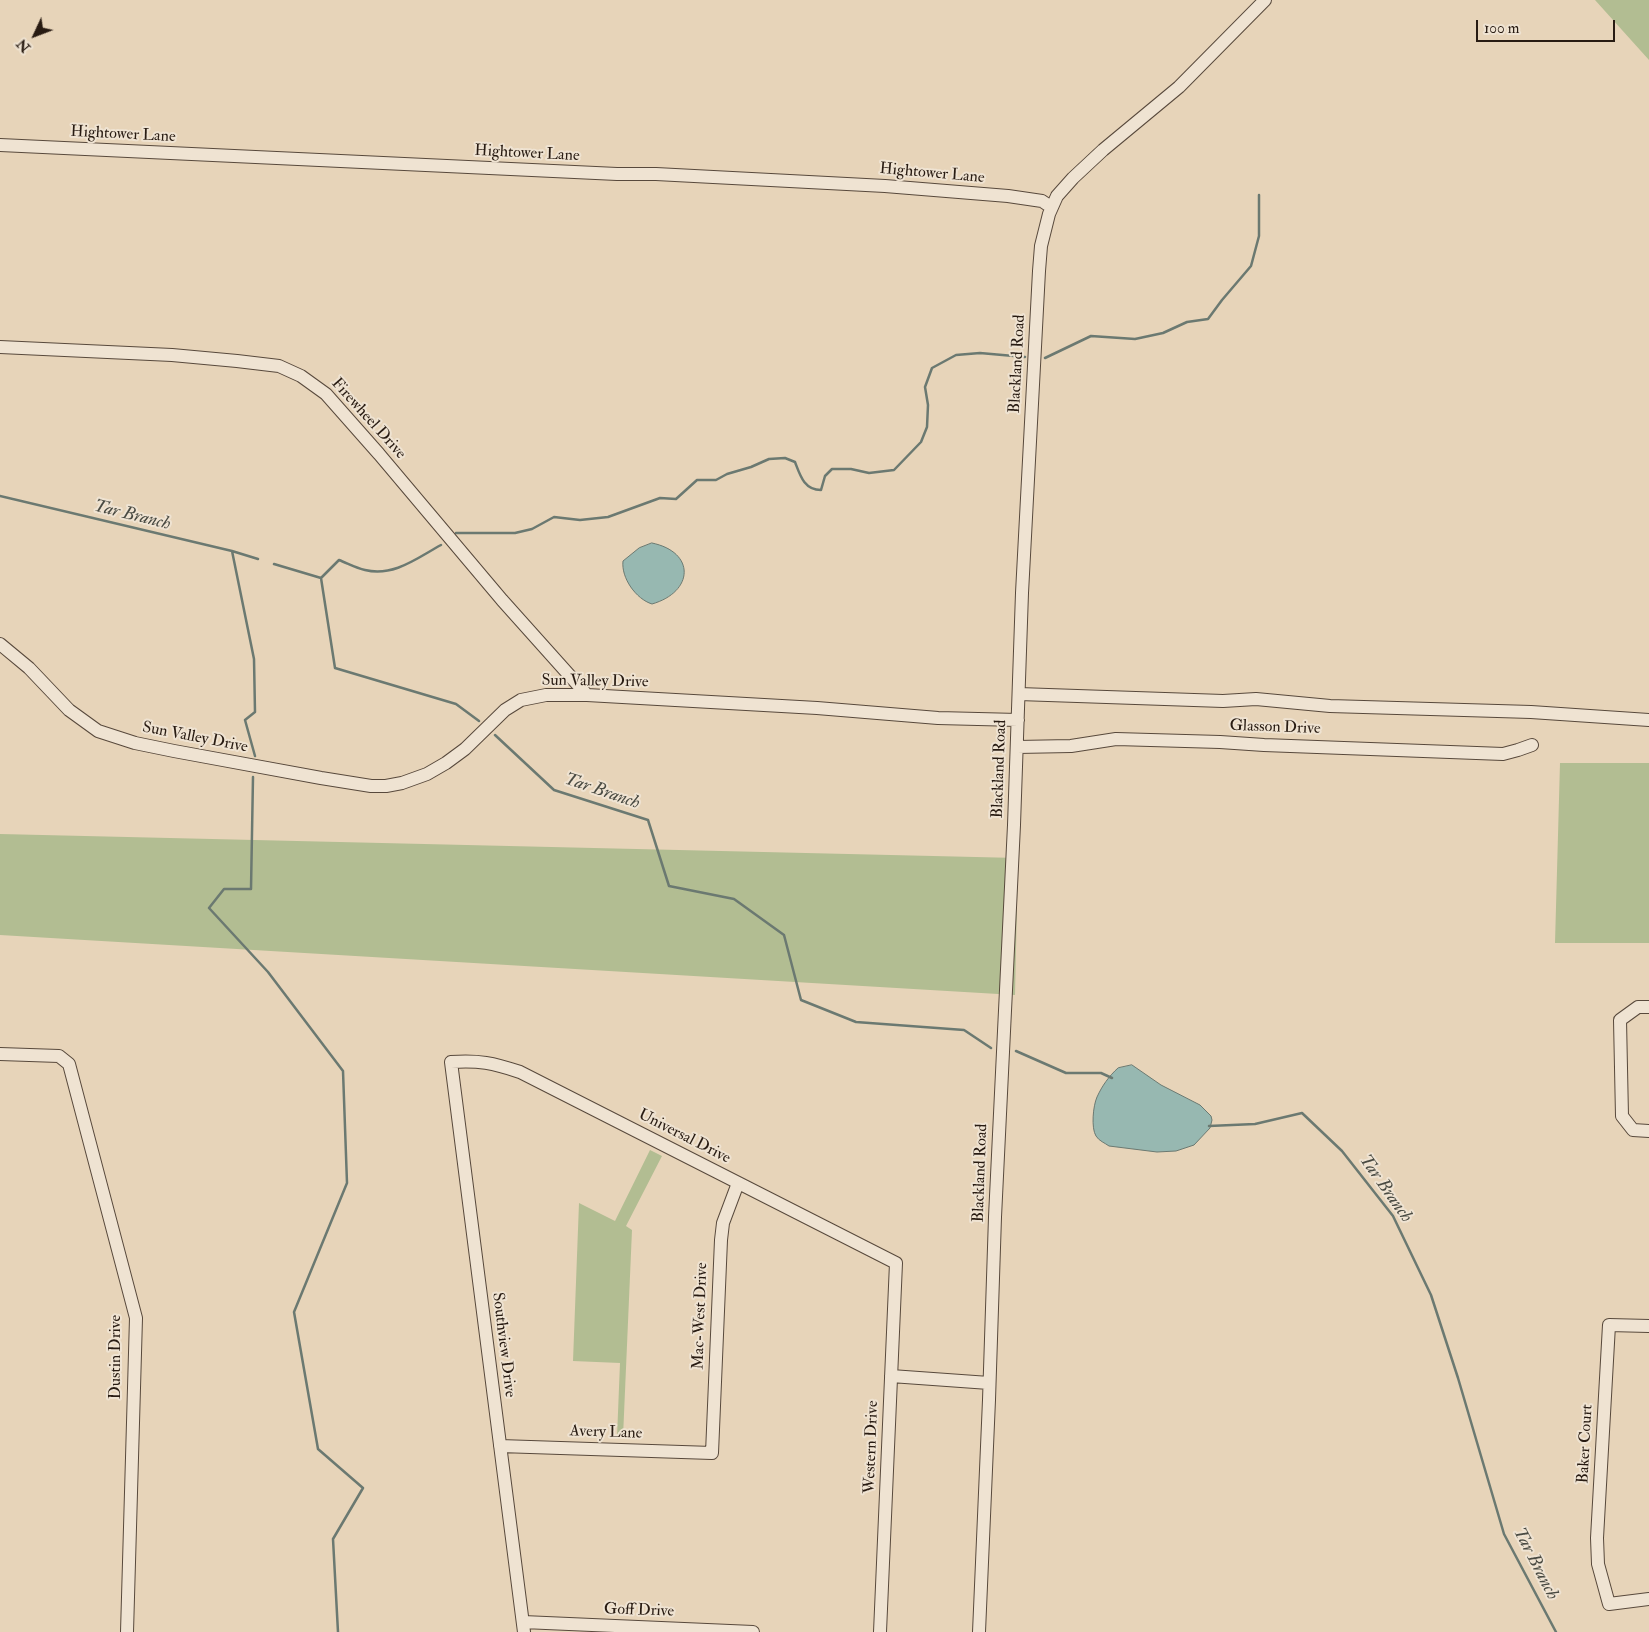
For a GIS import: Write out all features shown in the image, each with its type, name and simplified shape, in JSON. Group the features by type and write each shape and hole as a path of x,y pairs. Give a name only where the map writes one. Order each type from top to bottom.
{"street":[{"name":"Blackland Road","path":"979,1632 995,1208 1014,825 1022,593 1039,271 1042,246 1051,207 1057,196 1073,178 1179,87 1265,0"},
{"name":"Hightower Lane","path":"0,145 313,161 616,174 656,174 876,186 1008,196 1042,201 1051,207"},
{"name":"Firewheel Drive","path":"0,347 237,360 279,366 302,376 326,394 586,695"},
{"name":"Sun Valley Drive","path":"0,644 30,668 69,710 98,731 135,743 174,751 371,786 402,783 427,774 465,749 505,710 521,700 546,695 586,695 817,708 938,718 1018,720"},
{"path":"1019,694 1223,702 1256,699 1330,706 1531,712 1649,720"},
{"name":"Glasson Drive","path":"1017,747 1070,746 1116,739 1503,754 1532,745"},
{"path":"1649,1007 1638,1007 1620,1020 1622,1116 1633,1130 1649,1131"},
{"name":"Dustin Drive","path":"0,1054 59,1056 69,1064 136,1318 126,1632"},
{"name":"Universal Drive","path":"451,1062 493,1063 520,1072 896,1263"},
{"name":"Southview Drive","path":"451,1062 524,1627"},
{"name":"Mac-West Drive","path":"712,1453 721,1240 724,1223 738,1183"},
{"name":"Western Drive","path":"880,1632 896,1263"},
{"name":"Baker Court","path":"1649,1326 1609,1325 1597,1538 1598,1564 1608,1604 1649,1599"},
{"path":"891,1376 989,1383"},
{"name":"Avery Lane","path":"500,1446 712,1453"},
{"name":"Goff Drive","path":"524,1627 753,1632"}],"green space":[{"path":"1595,0 1649,0 1649,60"},
{"path":"1560,763 1649,763 1649,943 1555,943"},
{"path":"0,834 1018,858 1015,995 0,935"},
{"path":"650,1150 662,1156 626,1226 632,1230 623,1437 617,1437 620,1363 573,1361 579,1203 615,1221"}],"water":[{"path":"652,543 666,548 676,555 682,563 684,572 682,582 676,591 652,604 635,593 624,574 623,561 639,548"},
{"path":"1132,1065 1161,1085 1200,1105 1211,1116 1210,1128 1194,1145 1176,1151 1157,1152 1109,1146 1097,1138 1093,1123 1097,1097 1106,1081 1118,1068"}],"waterway":[{"path":"1045,358 1091,336 1135,339 1163,333 1187,322 1208,319 1251,266 1259,236 1259,195"},
{"path":"456,533 515,533 532,529 554,517 580,520 608,517 660,498 676,499 697,480 716,480 727,474 769,459 785,458 795,462 801,477 807,485 821,490 825,476 832,469 851,469 869,473 894,470 921,442 927,427 928,405 925,387 932,368 956,355 980,353 1025,357"},
{"name":"Tar Branch","path":"0,496 232,551 258,559"},
{"path":"321,578 339,560 365,570 386,571 405,565 441,545"},
{"path":"232,551 254,659 255,712 245,720 255,756"},
{"name":"Tar Branch","path":"274,564 321,578 335,668 456,704 479,721"},
{"name":"Tar Branch","path":"495,735 554,790 648,820 669,886 734,899 784,935 801,1000 856,1022 964,1030 991,1048"},
{"path":"253,777 251,889 224,889 209,908 268,972 343,1071 347,1183 294,1312 318,1449 363,1488 333,1539 338,1632"},
{"name":"Tar Branch","path":"1016,1051 1066,1073 1101,1073 1112,1078"},
{"name":"Tar Branch","path":"1209,1126 1255,1124 1302,1113 1342,1151 1393,1216 1431,1295 1458,1378 1504,1534 1556,1632"}]}
